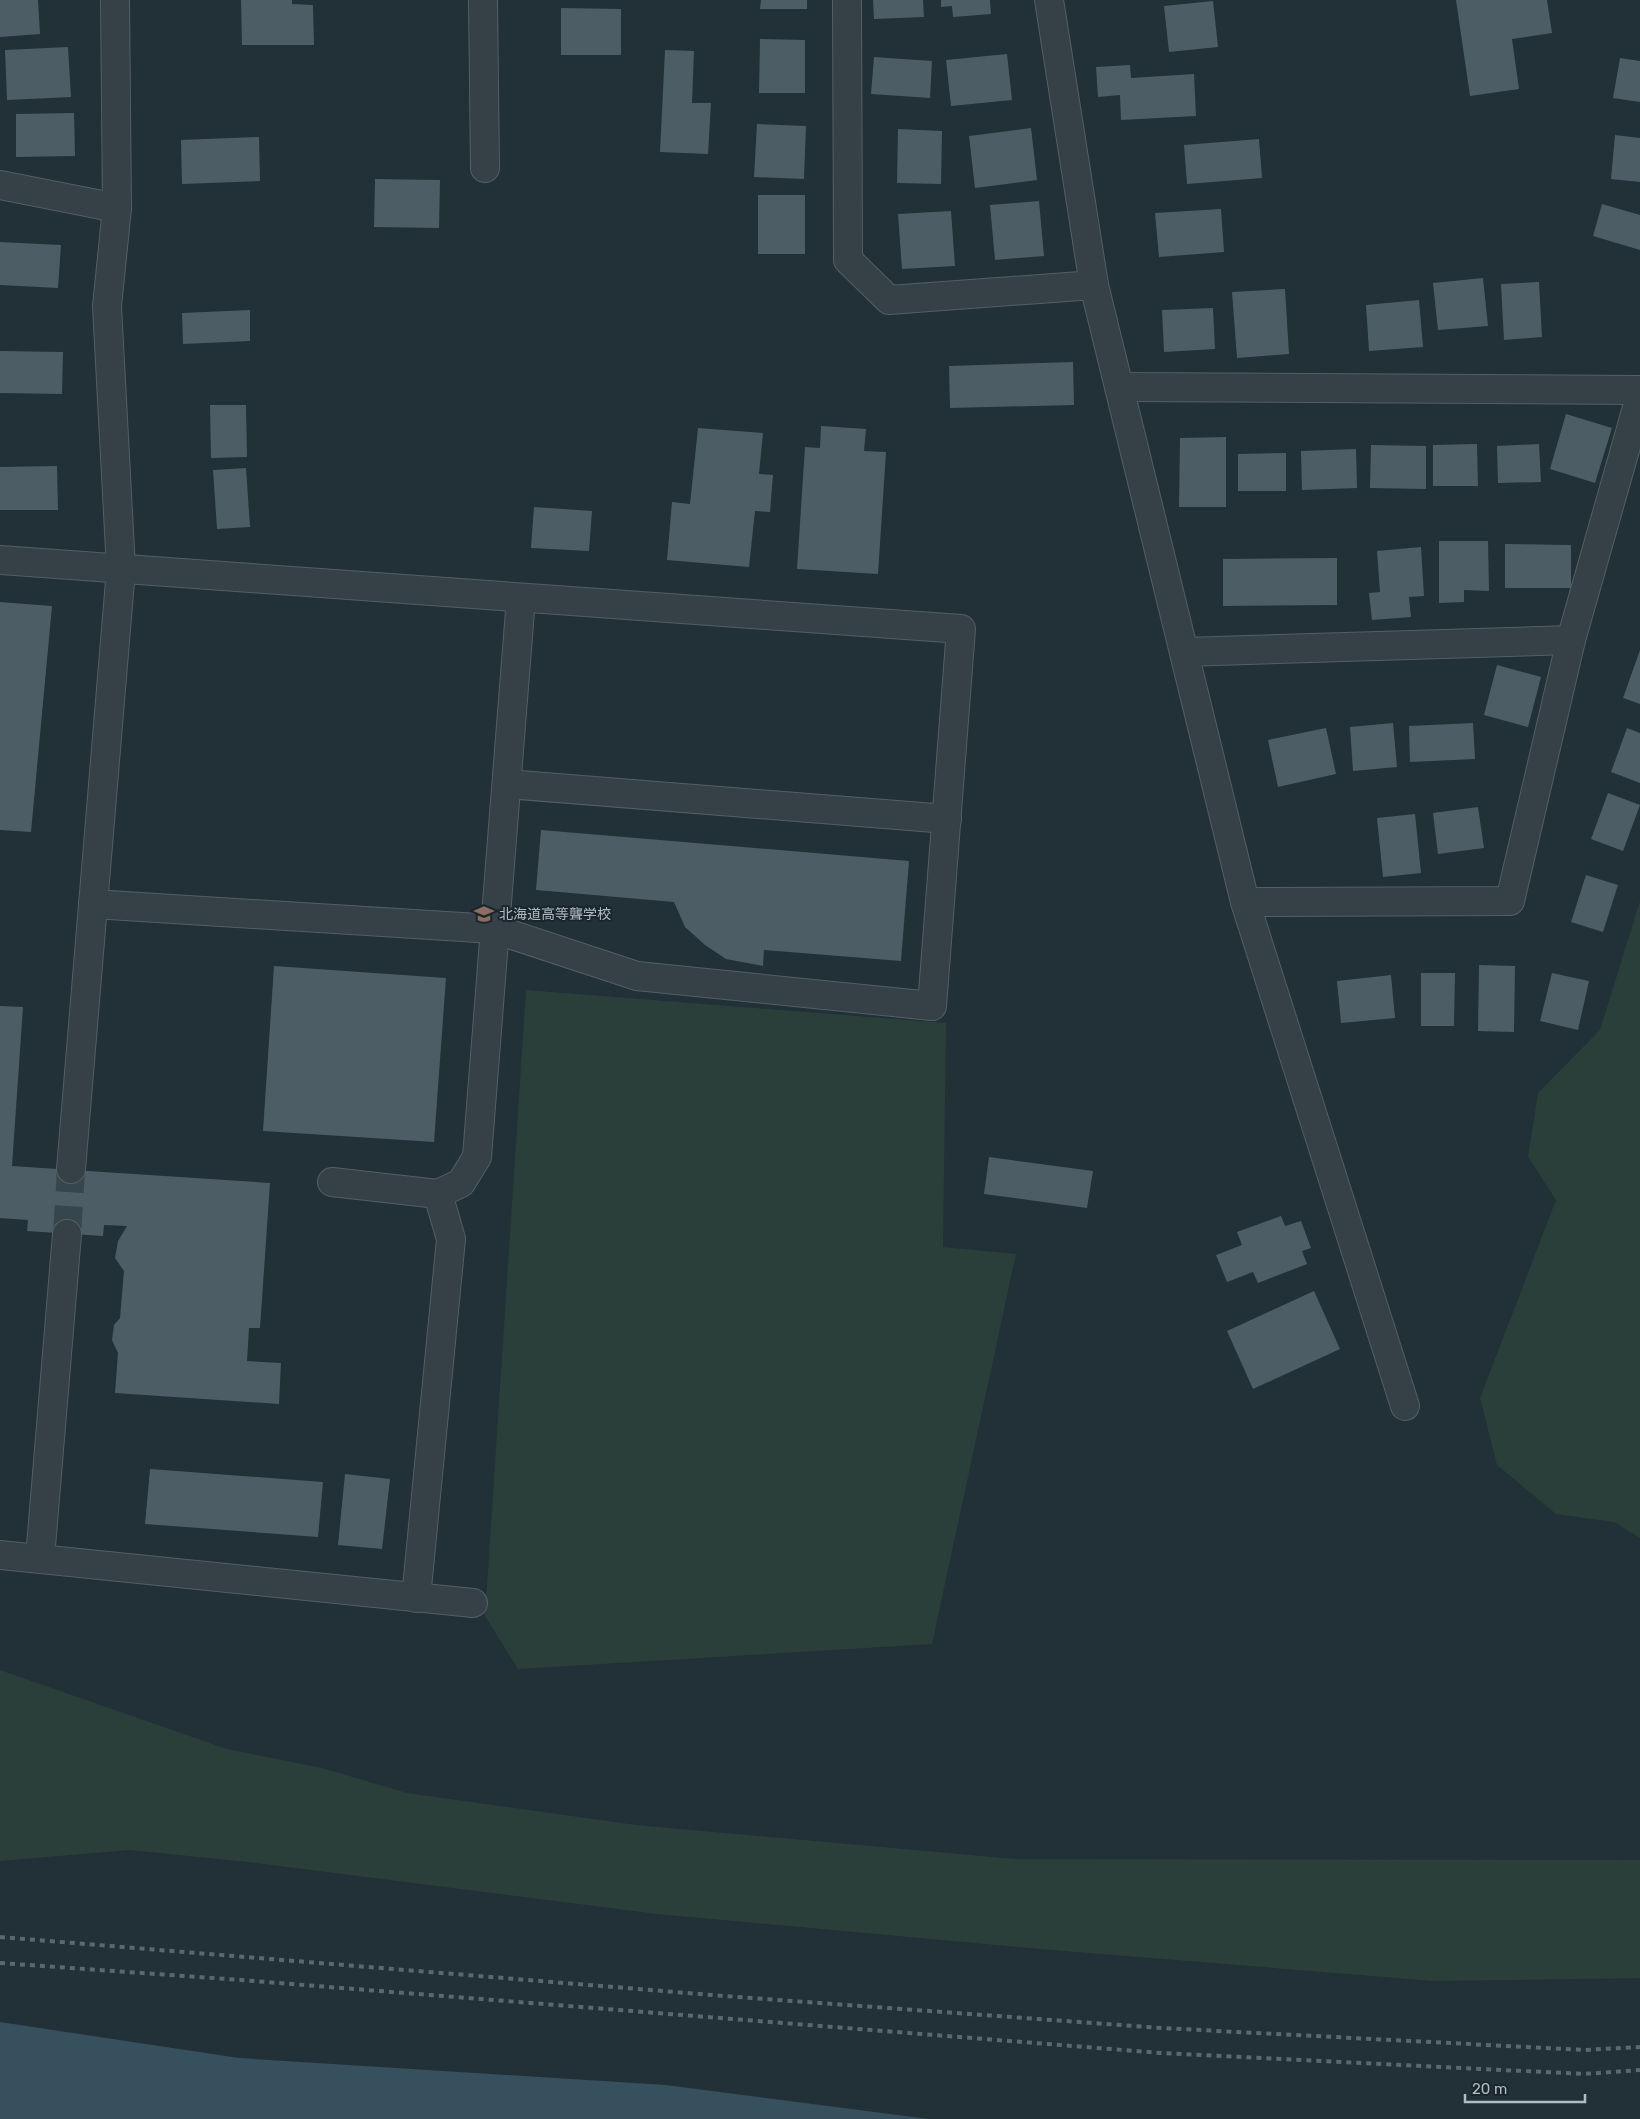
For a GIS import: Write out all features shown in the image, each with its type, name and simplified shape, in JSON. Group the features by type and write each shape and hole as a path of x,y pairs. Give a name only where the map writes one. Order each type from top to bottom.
{"street":[{"path":"71,1169 121,569 107,306 117,208 115,0"},
{"path":"483,0 485,168"},
{"path":"847,0 848,260 889,300 1094,285"},
{"path":"1049,0 1094,285 1121,387 1245,902 1405,1406"},
{"path":"0,185 117,208"},
{"path":"1121,387 1640,390"},
{"path":"1245,902 1510,901 1571,640 1640,397"},
{"path":"0,560 961,629 932,1006 637,976 494,929 93,904"},
{"path":"332,1182 438,1194 461,1183 477,1157 522,598"},
{"path":"1184,652 1571,640"},
{"path":"507,784 947,819"},
{"path":"416,1598 451,1239 438,1194"},
{"path":"40,1558 66,1234"},
{"path":"0,1555 472,1603"}],"green space":[{"path":"1640,901 1640,1538 1614,1522 1556,1514 1497,1465 1480,1398 1556,1200 1528,1157 1538,1093 1600,1030"},
{"path":"526,990 946,1023 943,1247 1016,1254 932,1644 518,1669 485,1616"},
{"path":"0,1670 227,1749 322,1768 407,1793 636,1825 1015,1859 1640,1860 1640,1978 1434,1981 1052,1950 657,1914 248,1862 130,1850 0,1861"}],"water":[{"path":"0,2022 239,2058 666,2085 929,2119 0,2119"}],"building":[{"path":"0,0 38,0 40,34 0,37"},
{"path":"241,0 292,0 292,4 313,5 314,45 242,45"},
{"path":"761,0 807,0 807,9 760,9"},
{"path":"873,0 923,0 924,17 874,19"},
{"path":"941,0 990,0 991,14 953,17 952,6 941,7"},
{"path":"1456,0 1547,0 1552,33 1512,39 1519,89 1470,96"},
{"path":"1213,1 1218,47 1169,52 1164,6"},
{"path":"561,8 621,9 621,55 561,55"},
{"path":"760,39 805,40 805,93 759,93"},
{"path":"68,47 71,97 7,100 5,50"},
{"path":"665,50 694,51 692,103 711,103 708,154 660,152"},
{"path":"1007,54 1012,100 951,106 946,60"},
{"path":"874,57 932,61 930,98 871,94"},
{"path":"1620,58 1640,61 1640,102 1613,98"},
{"path":"1130,65 1131,78 1194,74 1196,116 1121,120 1120,95 1098,97 1096,67"},
{"path":"74,113 75,156 16,157 16,114"},
{"path":"757,124 806,126 804,179 754,177"},
{"path":"1031,128 1037,180 975,188 969,136"},
{"path":"898,129 942,131 941,184 897,183"},
{"path":"1615,135 1640,138 1640,182 1611,179"},
{"path":"259,137 260,181 182,184 181,140"},
{"path":"1259,139 1262,178 1187,184 1184,145"},
{"path":"375,179 440,180 439,228 374,227"},
{"path":"758,195 805,195 805,254 758,254"},
{"path":"1039,201 1044,256 995,260 990,205"},
{"path":"1602,204 1640,215 1640,250 1593,236"},
{"path":"1221,209 1224,252 1159,257 1155,213"},
{"path":"951,211 955,266 902,269 898,214"},
{"path":"0,242 61,245 58,288 0,285"},
{"path":"1483,278 1488,326 1438,330 1433,283"},
{"path":"1539,282 1542,337 1504,340 1501,284"},
{"path":"1285,289 1289,354 1237,358 1232,292"},
{"path":"1419,300 1423,347 1369,351 1366,305"},
{"path":"1213,308 1215,349 1164,352 1162,310"},
{"path":"250,310 250,341 183,344 182,313"},
{"path":"0,351 63,352 62,394 0,393"},
{"path":"1073,362 1074,405 950,408 949,366"},
{"path":"210,405 246,405 247,457 211,458"},
{"path":"1566,414 1612,428 1595,483 1550,469"},
{"path":"821,426 866,429 864,451 886,452 878,574 797,569 805,447 820,448"},
{"path":"698,428 763,433 759,474 773,475 770,512 755,511 749,567 667,560 672,502 690,504"},
{"path":"1226,437 1226,507 1179,507 1180,438"},
{"path":"1477,444 1478,486 1433,486 1433,445"},
{"path":"1539,444 1541,482 1498,483 1497,446"},
{"path":"1371,445 1426,446 1426,489 1370,488"},
{"path":"1356,449 1357,488 1302,490 1301,451"},
{"path":"1286,453 1286,491 1238,491 1238,454"},
{"path":"57,466 58,510 0,510 0,467"},
{"path":"246,468 250,527 217,529 213,470"},
{"path":"534,507 592,511 589,551 531,548"},
{"path":"1439,541 1488,541 1489,591 1464,590 1464,602 1439,603"},
{"path":"1505,544 1571,545 1571,588 1505,588"},
{"path":"1421,547 1424,596 1409,597 1411,617 1372,620 1369,593 1380,592 1377,551"},
{"path":"1337,558 1337,605 1223,606 1223,559"},
{"path":"0,602 52,606 31,832 0,830"},
{"path":"1640,650 1640,704 1623,698"},
{"path":"1497,665 1541,677 1528,727 1484,715"},
{"path":"1393,723 1397,767 1353,771 1350,727"},
{"path":"1473,723 1475,759 1410,762 1409,726"},
{"path":"1326,728 1336,774 1278,787 1268,740"},
{"path":"1627,728 1640,733 1640,783 1611,772"},
{"path":"1608,793 1640,805 1623,851 1591,839"},
{"path":"1478,807 1484,848 1438,854 1433,813"},
{"path":"1415,814 1421,873 1383,877 1377,818"},
{"path":"541,830 909,861 901,961 764,950 763,966 726,959 705,945 685,927 674,902 536,890"},
{"path":"1586,875 1618,885 1603,932 1571,922"},
{"path":"1479,965 1515,966 1514,1032 1478,1031"},
{"path":"274,966 446,978 434,1142 263,1131"},
{"path":"1421,973 1455,973 1454,1026 1421,1026"},
{"path":"1552,973 1589,981 1578,1030 1540,1021"},
{"path":"1391,975 1395,1018 1341,1023 1337,981"},
{"path":"0,1006 23,1007 12,1166 270,1183 260,1328 249,1328 247,1361 281,1363 279,1404 115,1393 118,1353 112,1340 114,1325 120,1318 124,1271 115,1258 118,1241 127,1226 104,1225 103,1236 27,1231 28,1220 0,1218"},
{"path":"989,1157 1093,1171 1087,1208 984,1194"},
{"path":"1281,1216 1285,1226 1301,1221 1311,1248 1302,1251 1307,1264 1258,1283 1253,1272 1227,1282 1216,1255 1242,1245 1237,1232"},
{"path":"1314,1291 1340,1349 1253,1389 1227,1331"},
{"path":"150,1469 323,1482 318,1537 145,1524"},
{"path":"345,1474 390,1479 382,1549 338,1545"}],"tunnel":[{"path":"67,1234 71,1169"}],"railway":[{"path":"0,1937 724,1996 1161,2028 1584,2050 1640,2047"},
{"path":"0,1963 241,1980 1161,2053 1584,2074 1640,2070"}],"place":[{"name":"北海道高等聾学校","path":"484,914"}]}
